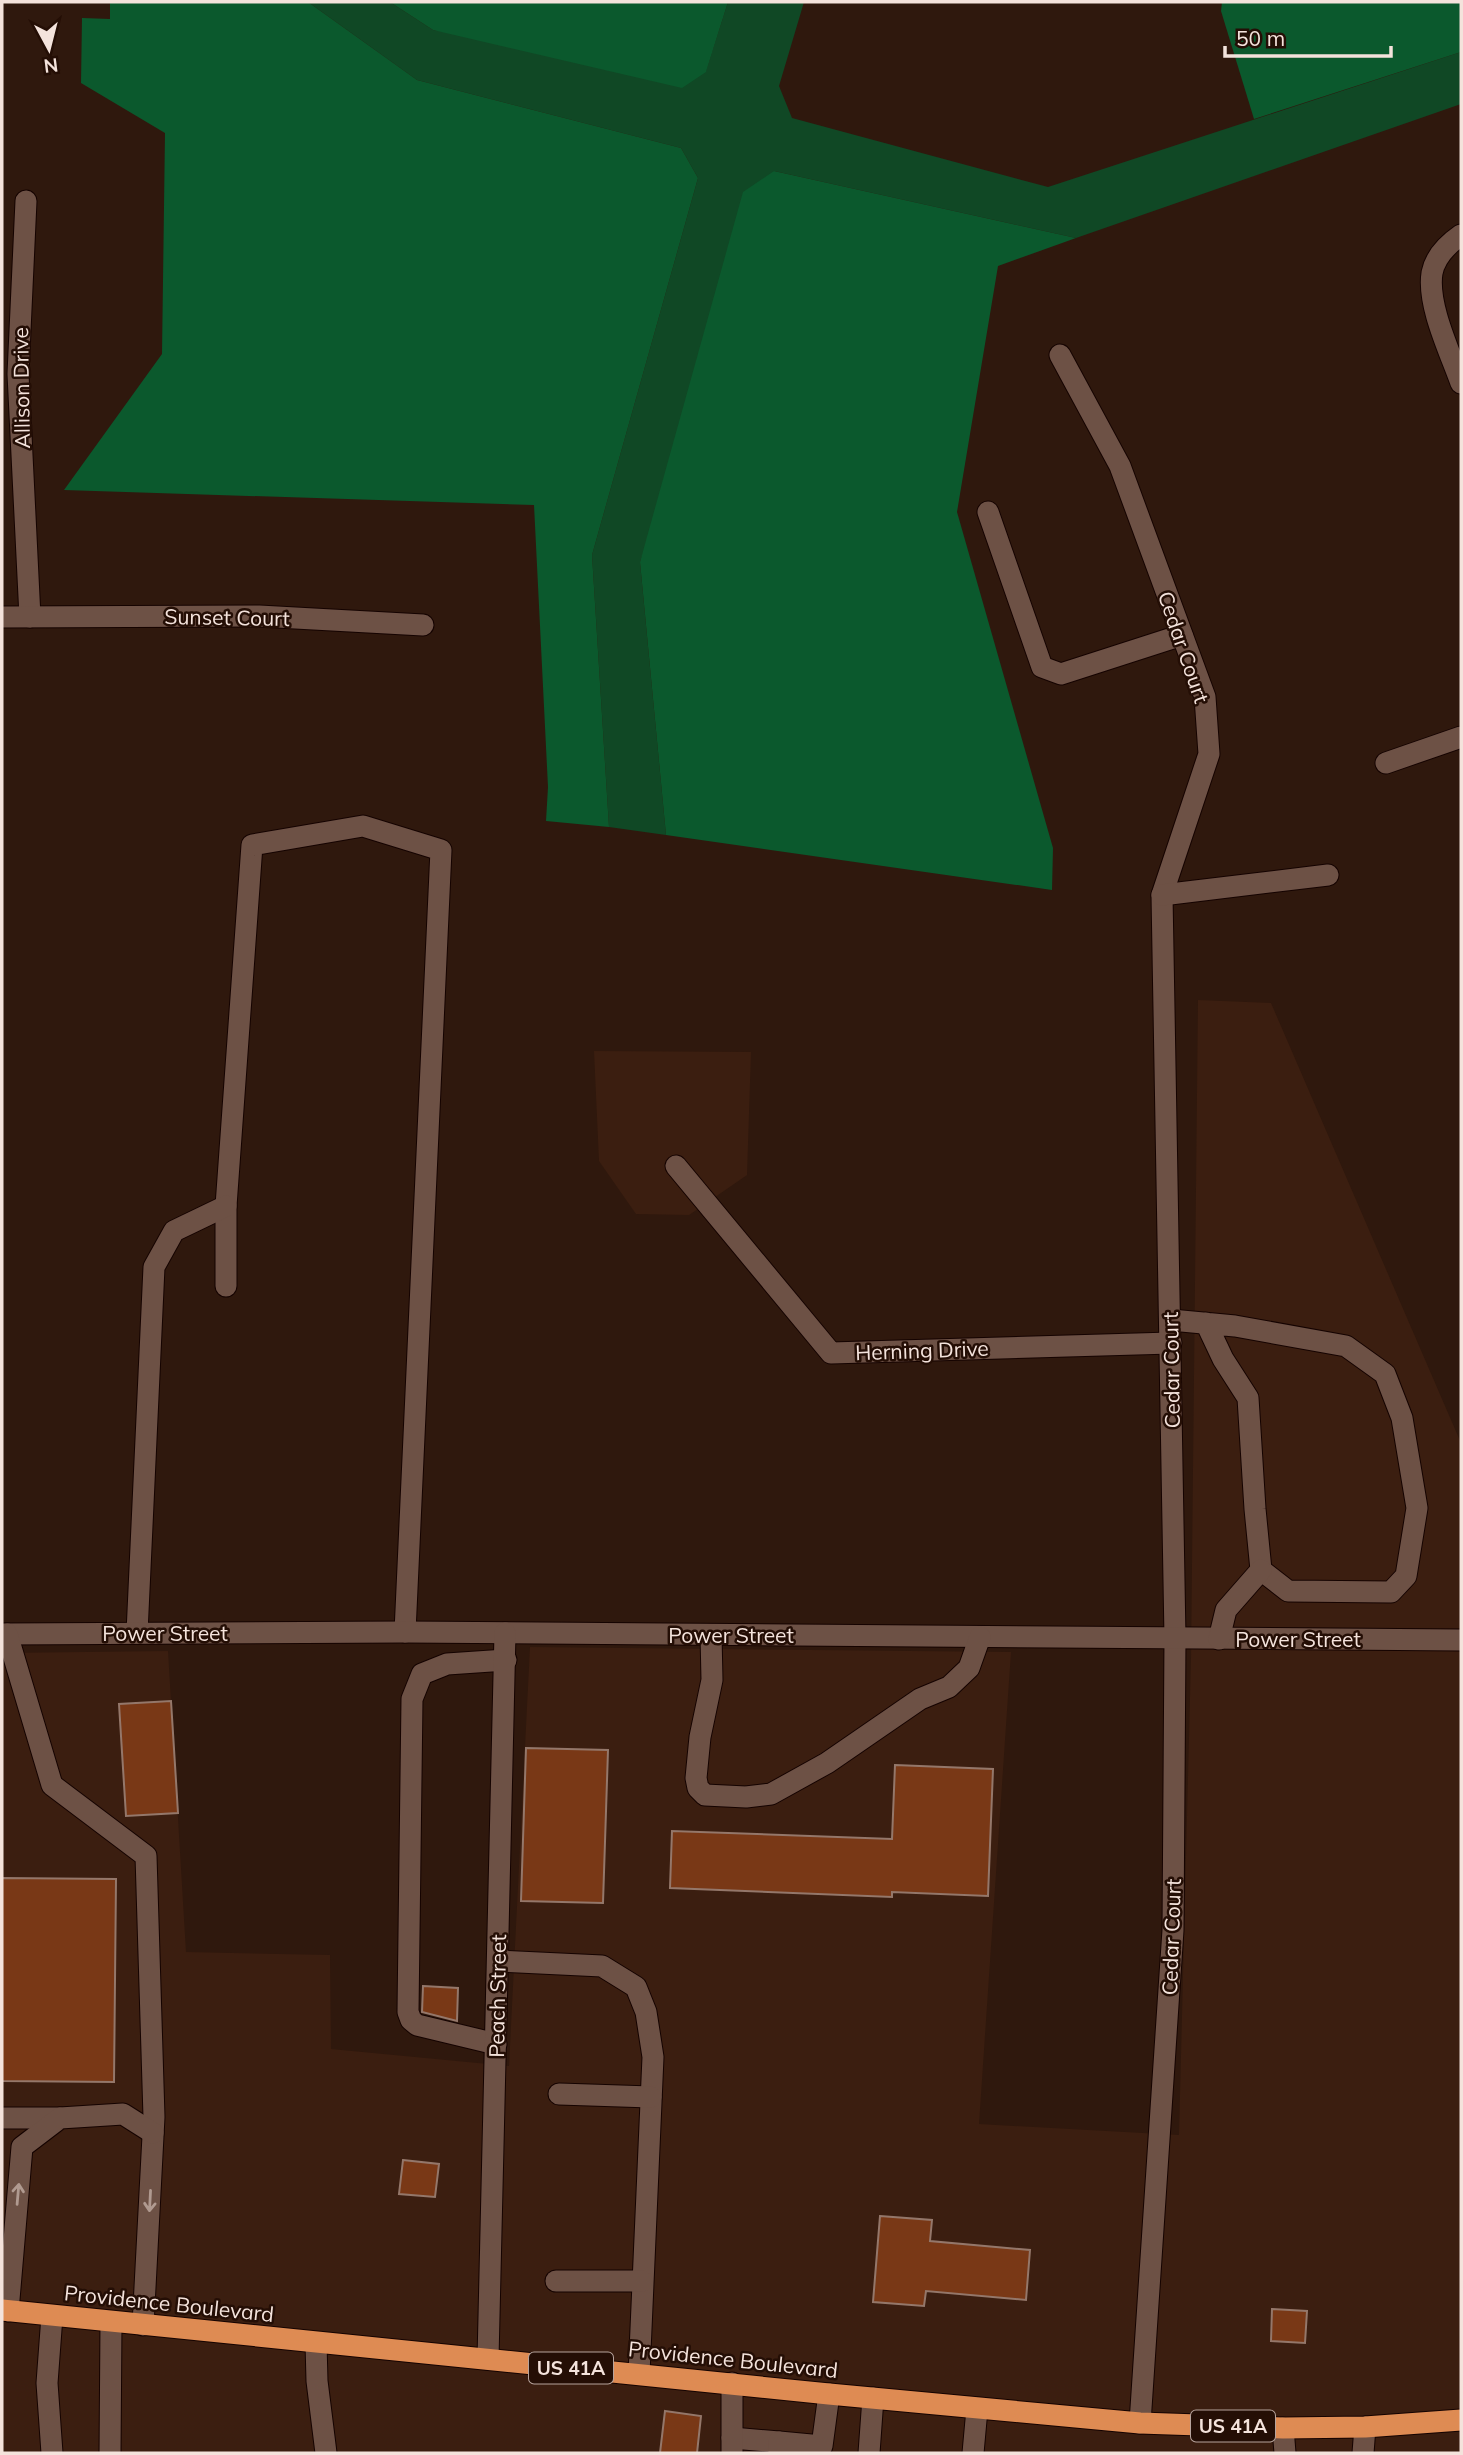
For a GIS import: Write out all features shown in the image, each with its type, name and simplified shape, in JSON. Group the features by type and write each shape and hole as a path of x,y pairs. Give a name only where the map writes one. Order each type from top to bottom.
{"highway":[{"name":"Providence Boulevard","path":"5,2311 1140,2423 1283,2428 1365,2427 1461,2420"}],"street":[{"name":"Allison Drive","path":"26,201 10,373 30,617"},
{"path":"1461,236 1450,243 1439,256 1432,271 1432,293 1461,383"},
{"name":"Cedar Court","path":"1059,355 1120,466 1205,697 1209,754 1162,895 1175,1638 1173,1930 1140,2423"},
{"path":"988,512 1042,667 1061,674 1182,635"},
{"name":"Sunset Court","path":"2,617 259,616 423,625"},
{"path":"1386,763 1461,737"},
{"path":"226,1286 226,1206 252,845 363,826 441,850 405,1632"},
{"path":"1162,895 1328,875"},
{"name":"Herning Drive","path":"676,1166 831,1353 1171,1343"},
{"path":"137,1633 155,1267 174,1231 226,1206"},
{"path":"1171,1320 1206,1323 1346,1346 1385,1374 1402,1418 1417,1507 1406,1576 1391,1592 1288,1591 1261,1570 1248,1398 1223,1359 1206,1323"},
{"path":"1219,1639 1226,1610 1261,1570"},
{"name":"Power Street","path":"4,1634 405,1632 1461,1640"},
{"name":"Peach Street","path":"488,2359 505,1633"},
{"path":"4,1634 52,1785 146,1856 153,2133 143,2325"},
{"path":"711,1635 712,1680 700,1737 696,1778 698,1788 705,1795 746,1797 771,1794 827,1763 920,1699 949,1687 969,1668 980,1637"},
{"path":"496,2044 417,2025 408,2012 412,1699 422,1674 447,1664 506,1660"},
{"path":"498,1961 602,1966 636,1987 646,2012 653,2057 639,2374"},
{"path":"559,2094 651,2097"},
{"path":"2,2118 123,2114 153,2133"},
{"path":"5,2311 8,2225 22,2147 60,2118"},
{"path":"556,2281 642,2281"},
{"path":"52,2316 47,2383 52,2453"},
{"path":"110,2453 111,2323"},
{"path":"316,2343 317,2381 326,2453"},
{"path":"732,2383 732,2446 822,2446 829,2394"},
{"path":"869,2453 873,2398"},
{"path":"973,2453 977,2409"},
{"path":"1363,2453 1365,2427"},
{"path":"1283,2428 1285,2453"}],"shaded area":[{"path":"1198,1000 1271,1003 1461,1443 1461,2453 2,2453 2,1653 168,1651 186,1952 330,1955 331,2049 509,2066 530,1647 1011,1652 979,2124 1179,2135 1191,1658"},
{"path":"594,1051 751,1052 747,1175 689,1215 636,1214 599,1161"}],"green space":[{"path":"110,2 308,2 417,80 681,148 698,178 592,555 609,827 546,821 548,787 534,505 64,490 162,354 165,133 81,83 82,18 110,19"},
{"path":"308,2 390,2 433,30 706,71 728,2 804,2 779,86 792,118 1048,187 1461,52 1461,104 1076,238 774,171 640,562 666,835 609,827 592,555 698,178 681,148 417,80"},
{"path":"390,2 728,2 706,72 682,88 433,30"},
{"path":"1222,2 1461,2 1461,52 1254,119 1221,11"},
{"path":"774,171 1076,238 998,266 957,512 1053,848 1052,890 666,835 640,562 743,192"}],"building":[{"path":"171,1701 178,1813 126,1816 119,1704"},
{"path":"526,1748 608,1750 603,1903 521,1901"},
{"path":"895,1765 993,1769 988,1896 892,1892 892,1897 670,1888 672,1831 892,1839"},
{"path":"2,1878 116,1879 114,2082 2,2081"},
{"path":"423,1986 458,1988 457,2021 422,2012"},
{"path":"403,2160 439,2164 435,2197 399,2194"},
{"path":"880,2216 932,2220 930,2241 1030,2250 1026,2300 926,2291 924,2306 873,2302"},
{"path":"1272,2309 1307,2311 1305,2343 1271,2341"},
{"path":"665,2411 701,2416 697,2453 660,2453"}]}
